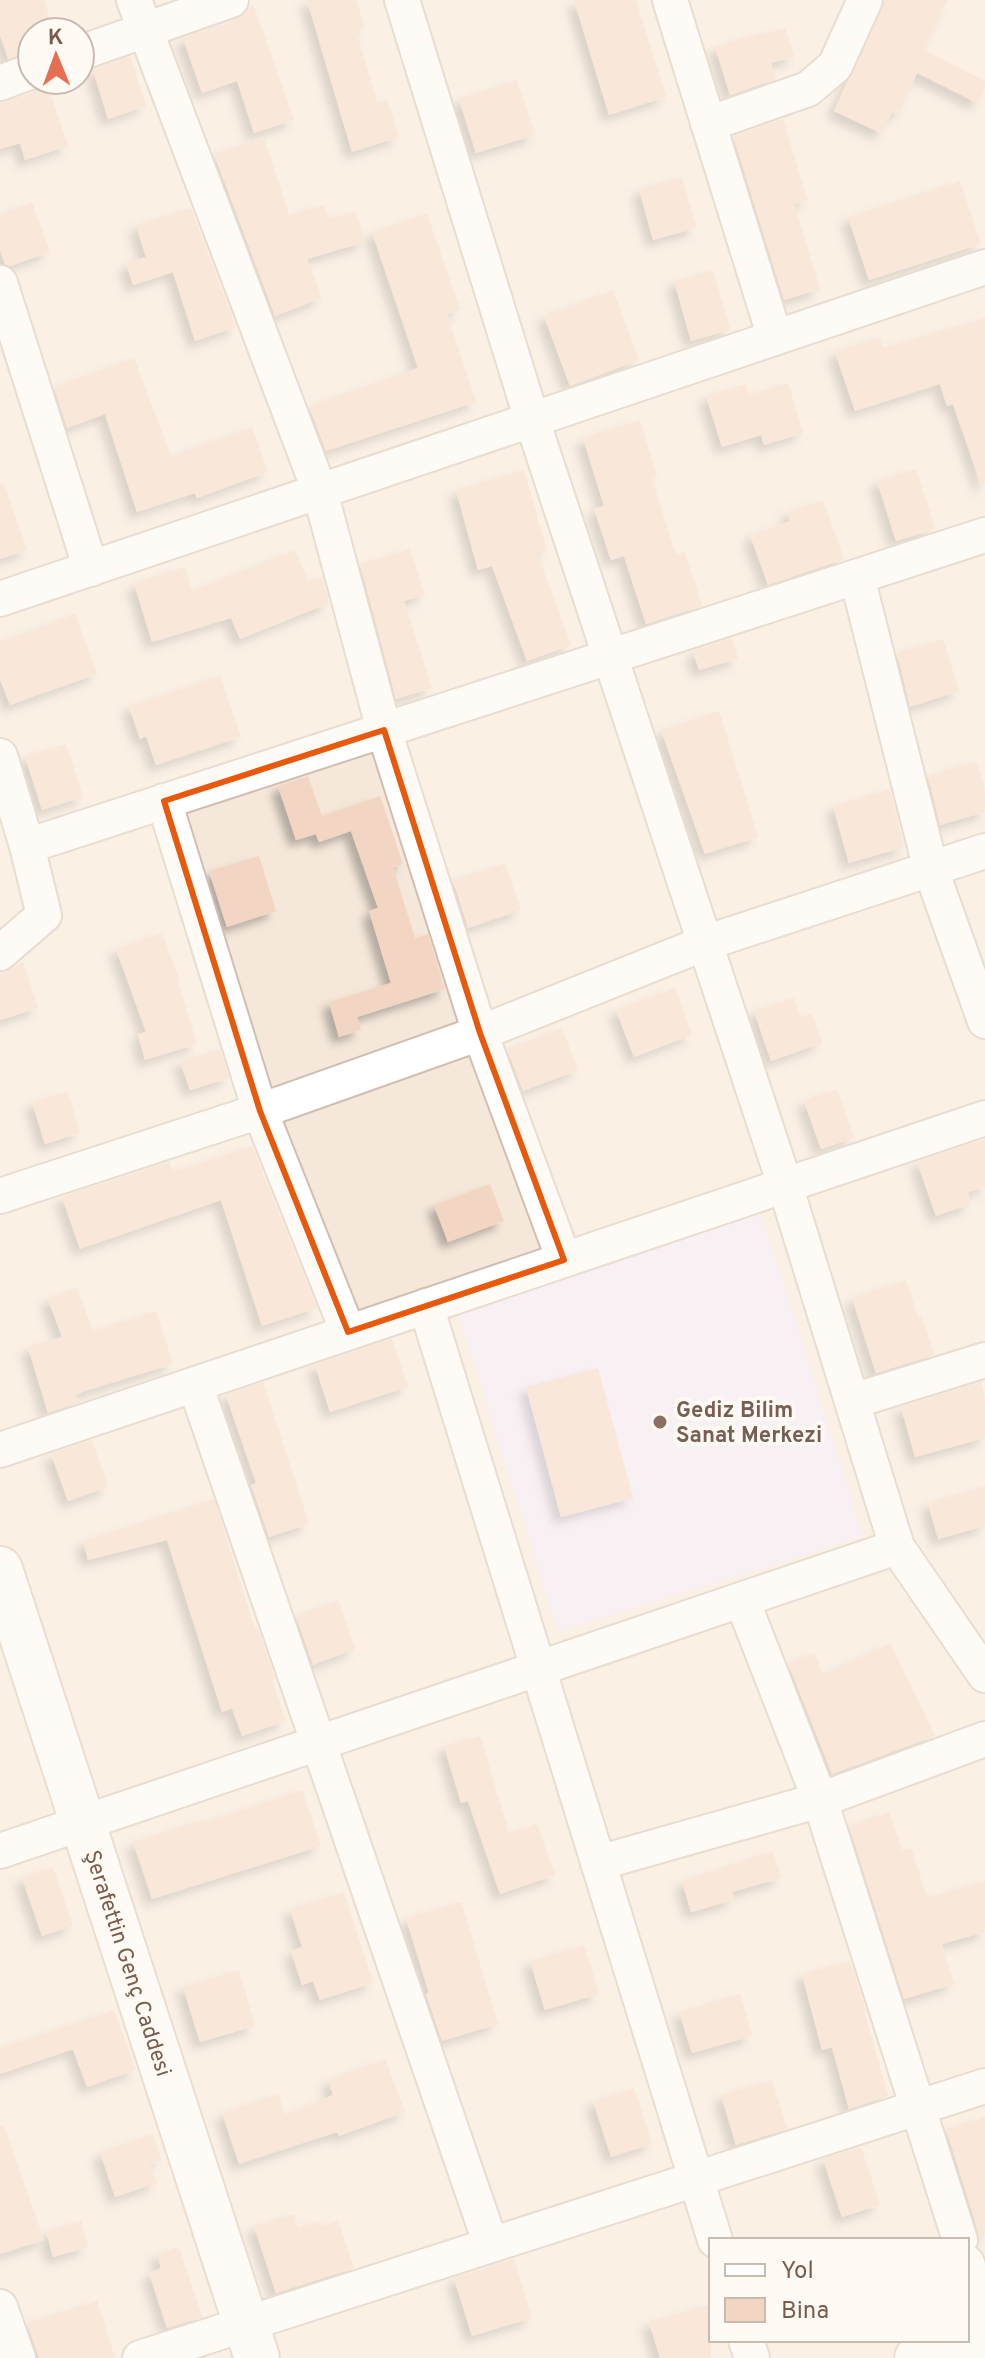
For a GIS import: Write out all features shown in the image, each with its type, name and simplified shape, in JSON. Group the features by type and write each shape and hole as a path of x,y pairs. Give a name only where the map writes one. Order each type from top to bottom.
{"street":[{"path":"96,42 139,14 231,0"},
{"path":"402,0 532,420 785,1185 897,1547 985,1675"},
{"path":"670,0 775,338"},
{"path":"708,124 808,89 835,66 865,0"},
{"path":"139,14 320,492 384,730 480,1033 564,1260"},
{"path":"0,599 985,267"},
{"path":"0,283 10,349 91,569"},
{"path":"27,846 985,535"},
{"path":"857,577 931,870 985,1021"},
{"path":"0,756 44,915 0,953"},
{"path":"164,801 260,1111 348,1332"},
{"path":"0,1196 260,1111 480,1033 705,943 985,851"},
{"path":"0,1450 985,1118"},
{"path":"426,1306 714,2238"},
{"path":"853,1401 985,1360"},
{"path":"195,1384 491,2245"},
{"path":"0,1851 897,1547"},
{"name":"Şerafettin Genç Caddesi","path":"0,1569 252,2341"},
{"path":"742,1600 820,1800 959,2238"},
{"path":"598,1863 820,1800 985,1739"},
{"path":"140,2358 252,2341 491,2245 985,2086"},
{"path":"969,2269 985,2319"},
{"path":"0,2307 10,2349"},
{"path":"917,2358 966,2342"}],"highlighted area":[{"path":"384,730 480,1033 564,1260 348,1332 260,1111 164,801"}],"shaded area":[{"path":"0,0 985,0 985,2358 0,2358"},
{"name":"Gediz Bilim Sanat Merkezi","path":"761,1212 863,1537 558,1632 456,1307"}],"building":[{"path":"0,0 44,0 49,16 16,16 16,56 8,59 0,35"},
{"path":"307,0 356,0 365,28 356,31 377,103 387,100 399,137 352,152"},
{"path":"574,0 636,0 666,97 609,115"},
{"path":"885,0 947,0 924,50 985,81 977,103 917,73 898,114 892,112 881,133 834,111"},
{"path":"253,4 294,120 254,133 237,81 202,93 183,38 238,19"},
{"path":"785,28 794,57 771,63 776,79 730,95 715,47"},
{"path":"130,56 146,106 108,119 96,80 96,69"},
{"path":"517,80 535,135 476,153 459,99"},
{"path":"21,96 51,96 68,146 25,160 20,143 0,149 0,103"},
{"path":"783,119 807,200 794,204 820,289 784,300 733,136"},
{"path":"264,138 289,215 324,205 328,219 355,211 365,242 307,259 322,298 275,316 214,154"},
{"path":"682,177 696,228 653,240 639,189"},
{"path":"960,181 981,244 869,280 848,217"},
{"path":"32,203 50,252 10,266 5,264 0,250 0,214"},
{"path":"191,208 236,327 195,341 173,272 133,285 126,263 146,257 136,225"},
{"path":"427,214 460,310 447,314 476,402 326,451 309,406 418,368 372,232"},
{"path":"713,270 730,330 691,341 674,281"},
{"path":"613,290 639,360 570,386 544,316"},
{"path":"985,318 985,484 981,485 953,404 947,406 940,384 855,411 835,352 879,337 883,348"},
{"path":"134,358 171,456 252,427 268,472 197,498 195,493 137,512 105,414 67,428 54,387"},
{"path":"788,383 803,433 764,445 761,435 722,447 706,396 746,384 749,395"},
{"path":"640,420 657,477 652,479 676,555 685,552 702,606 646,624 624,556 611,560 594,509 604,506 583,438"},
{"path":"916,469 935,529 896,541 877,481"},
{"path":"524,470 547,551 537,553 571,645 527,661 492,566 478,570 456,490"},
{"path":"0,484 4,484 27,550 0,559"},
{"path":"823,500 844,559 768,585 750,535 790,521 787,512"},
{"path":"410,549 425,595 404,601 432,688 396,699 360,564"},
{"path":"295,550 308,581 322,577 329,603 240,639 231,618 152,642 134,583 185,567 192,591"},
{"path":"75,614 97,674 10,705 0,679 0,642"},
{"path":"732,638 738,659 699,670 693,651"},
{"path":"943,639 959,691 910,707 897,653"},
{"path":"220,676 241,737 156,765 146,736 140,739 129,706"},
{"path":"719,711 758,837 705,854 661,730"},
{"path":"66,744 83,797 42,810 25,756"},
{"path":"976,761 985,789 985,812 940,825 928,776"},
{"path":"308,776 322,816 380,796 403,864 393,867 415,938 428,934 445,989 357,1017 361,1030 339,1037 329,1002 391,983 369,911 378,908 351,831 319,842 316,834 296,840 278,786"},
{"path":"890,789 904,847 849,863 833,806"},
{"path":"259,856 276,911 227,927 209,871"},
{"path":"505,863 521,910 468,928 453,880"},
{"path":"162,933 197,1044 145,1060 138,1034 146,1032 116,949"},
{"path":"23,961 38,1008 0,1020 0,972 12,969"},
{"path":"675,988 692,1035 634,1057 616,1010"},
{"path":"794,998 800,1017 812,1014 822,1043 771,1061 754,1011"},
{"path":"562,1028 578,1070 523,1091 507,1049"},
{"path":"220,1049 229,1078 190,1090 180,1061"},
{"path":"837,1089 854,1138 821,1149 804,1101"},
{"path":"67,1091 80,1133 45,1144 32,1102"},
{"path":"985,1139 985,1187 968,1192 971,1204 936,1216 917,1162"},
{"path":"252,1146 317,1308 262,1326 221,1200 80,1249 62,1197 169,1162 173,1172"},
{"path":"490,1184 504,1221 448,1242 434,1205"},
{"path":"906,1280 934,1355 876,1373 852,1298"},
{"path":"77,1288 93,1331 156,1311 173,1364 85,1391 76,1395 79,1402 48,1413 28,1347 62,1337 48,1299"},
{"path":"392,1339 408,1387 330,1412 315,1365"},
{"path":"598,1368 633,1498 561,1517 526,1387"},
{"path":"263,1382 309,1524 269,1537 251,1485 256,1483 226,1395"},
{"path":"981,1382 985,1397 985,1438 915,1457 901,1407"},
{"path":"92,1440 108,1487 68,1501 51,1454"},
{"path":"985,1486 985,1526 938,1539 928,1503"},
{"path":"214,1499 255,1629 258,1629 275,1678 272,1680 286,1721 242,1736 232,1708 222,1712 167,1540 88,1560 83,1541"},
{"path":"338,1600 355,1649 313,1665 296,1616"},
{"path":"890,1643 935,1736 832,1774 788,1663 815,1653 823,1675"},
{"path":"480,1736 509,1833 537,1824 555,1875 500,1894 468,1801 461,1803 444,1746"},
{"path":"302,1790 321,1846 152,1899 133,1842"},
{"path":"889,1812 902,1851 911,1848 927,1898 985,1881 985,1932 942,1944 954,1984 904,1999 849,1826"},
{"path":"773,1851 781,1878 732,1892 734,1900 691,1912 682,1881"},
{"path":"53,1867 73,1926 42,1936 22,1878"},
{"path":"344,1892 373,1983 320,2000 313,1981 302,1985 291,1951 302,1947 290,1909"},
{"path":"461,1902 498,2024 442,2041 406,1918"},
{"path":"584,1945 599,1994 545,2010 530,1961"},
{"path":"850,1961 888,2096 849,2109 832,2047 822,2050 802,1974"},
{"path":"239,1970 255,2026 200,2042 183,1987"},
{"path":"740,1994 752,2036 692,2053 679,2012"},
{"path":"114,2010 136,2070 87,2087 73,2049 0,2074 0,2048"},
{"path":"385,2059 405,2112 339,2136 337,2132 239,2164 222,2113 278,2094 285,2115 333,2095 328,2080"},
{"path":"772,2080 787,2129 736,2145 721,2095"},
{"path":"634,2088 652,2144 611,2157 593,2101"},
{"path":"985,2117 985,2236 980,2237 946,2129"},
{"path":"0,2126 4,2126 44,2240 0,2254"},
{"path":"153,2134 161,2160 150,2164 157,2183 115,2197 100,2152"},
{"path":"861,2147 880,2205 842,2217 823,2159"},
{"path":"294,2214 298,2228 319,2221 320,2227 338,2221 354,2268 276,2293 254,2226"},
{"path":"81,2221 88,2247 53,2257 46,2231"},
{"path":"179,2247 202,2317 167,2328 149,2273 161,2268 157,2254"},
{"path":"514,2259 532,2318 472,2336 454,2278"},
{"path":"97,2301 115,2358 39,2358 27,2323"},
{"path":"709,2305 711,2358 660,2358 649,2322"}],"place":[{"name":"Gediz Bilim Sanat Merkezi","path":"660,1422"}]}
